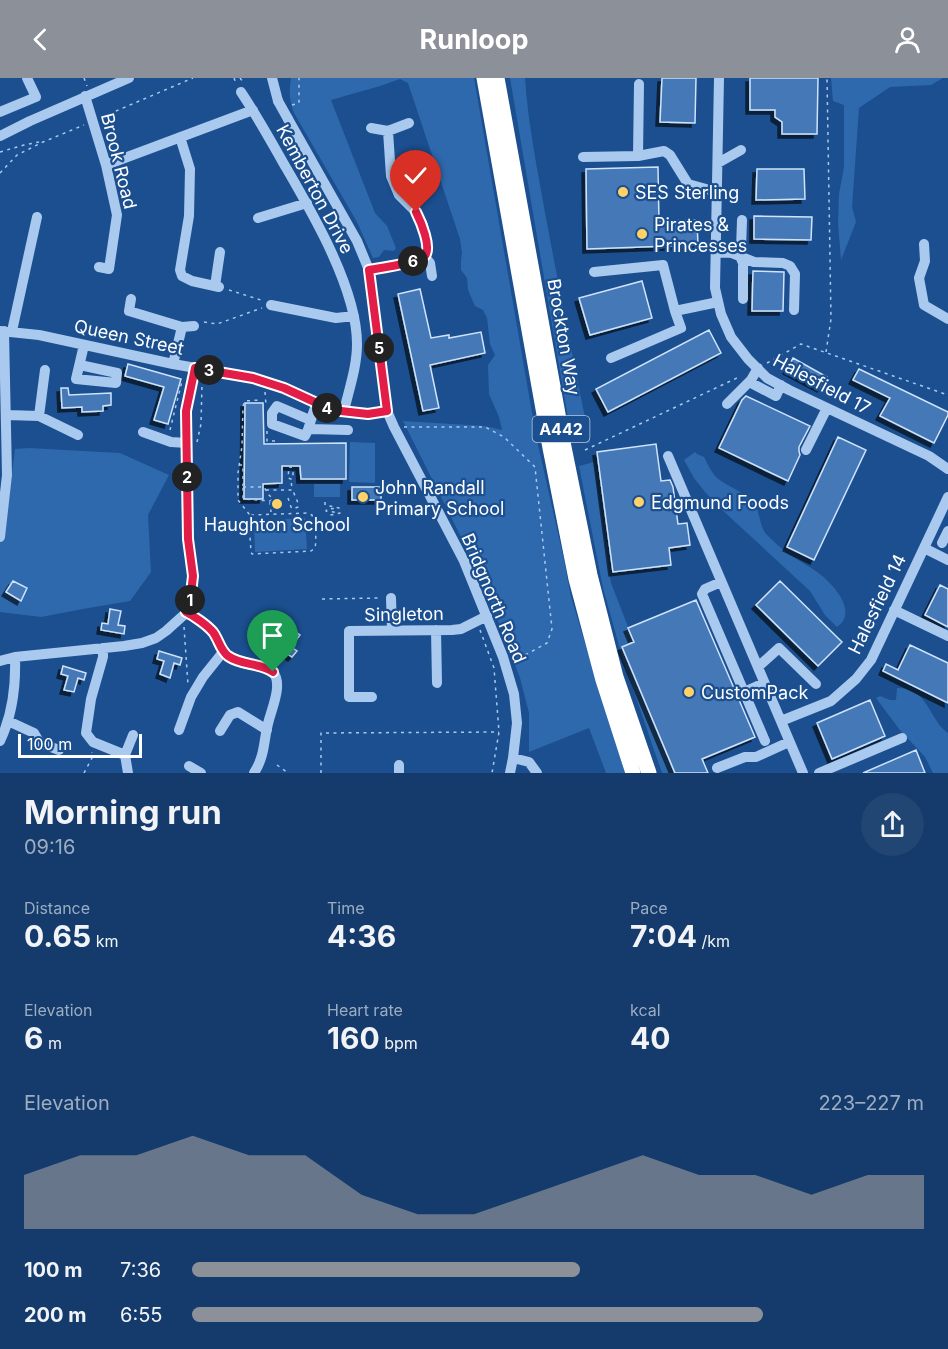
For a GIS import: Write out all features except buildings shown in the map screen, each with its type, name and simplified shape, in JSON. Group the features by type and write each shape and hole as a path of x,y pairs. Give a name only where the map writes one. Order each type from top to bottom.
{"highway":[{"name":"Brockton Way","path":"484,78 550,448 576,579 603,680 633,773"},
{"name":"Brockton Way","path":"497,78 564,447 590,575 616,677 649,773"}],"street":[{"path":"0,112 36,97 27,78"},
{"path":"0,136 129,78"},
{"name":"Bridgnorth Road","path":"272,78 278,101 357,241 369,270 387,411 464,561 482,618 503,657 514,694 517,723 510,773"},
{"name":"Halesfield 17","path":"719,78 715,288 721,314 731,337 768,378 929,456 948,469"},
{"path":"638,156 639,84"},
{"name":"Kemberton Drive","path":"241,92 307,203 340,270 354,316 357,343 355,367 344,411"},
{"name":"Brook Road","path":"85,96 106,165 117,215 108,269"},
{"path":"106,165 253,110"},
{"path":"371,128 387,131 409,123"},
{"path":"369,270 415,261 424,256 427,247 423,225 416,212 399,195 391,176 387,131"},
{"path":"180,137 190,169 189,216 180,270 182,276 192,281 217,286 220,252"},
{"path":"718,163 741,150"},
{"path":"583,157 638,156 664,151 670,155 688,184 717,192"},
{"path":"263,216 307,203"},
{"path":"0,537 7,476 3,453 6,331 38,217"},
{"path":"742,220 740,256 743,263 743,299"},
{"path":"924,243 925,261 919,278 924,305 948,319"},
{"path":"716,252 732,253 754,262 783,263 790,266 795,274 794,310"},
{"path":"424,256 430,263 432,276"},
{"path":"594,272 663,265 681,328 610,358"},
{"path":"131,298 129,311 182,327 194,326"},
{"path":"675,311 718,302"},
{"path":"271,305 336,318 354,316"},
{"path":"173,364 182,327"},
{"name":"Queen Street","path":"6,331 39,334 173,364 253,378 284,388 332,410 368,414 387,411"},
{"path":"84,345 80,365 117,373"},
{"path":"185,618 190,602 193,576 188,539 192,442 186,411 195,368"},
{"path":"727,404 751,380 758,368"},
{"path":"39,416 45,370"},
{"path":"751,380 753,384 776,396 781,385"},
{"path":"284,388 272,413 272,424 305,436 317,404"},
{"path":"277,406 310,424 348,430"},
{"path":"806,450 827,408"},
{"path":"4,418 39,416 78,435"},
{"path":"143,432 171,442 192,442"},
{"path":"668,456 803,773"},
{"name":"Halesfield 14","path":"781,721 831,701 856,680 871,660 924,548 945,511 948,497"},
{"path":"942,543 948,531"},
{"path":"924,548 948,560"},
{"path":"722,582 705,589 702,594 765,741"},
{"path":"391,598 392,630"},
{"path":"894,610 948,636"},
{"path":"0,661 15,657 142,643 156,638 192,615 212,632 223,651 230,657 268,668 276,677 275,702 262,757 254,773"},
{"name":"Singleton","path":"372,697 349,697 349,631 461,629 482,618"},
{"path":"436,630 437,683"},
{"path":"103,648 86,733 91,740 126,755"},
{"path":"758,667 779,648 816,684"},
{"path":"179,730 191,697 202,677 223,651"},
{"path":"0,741 8,721 14,694 15,657"},
{"path":"744,692 764,683"},
{"path":"220,731 230,715 238,712 267,730"},
{"path":"8,721 34,733 40,744 59,750"},
{"path":"128,773 126,755 133,735"},
{"path":"822,772 902,738"},
{"path":"717,768 745,757 756,757 789,742"},
{"path":"513,758 530,762 537,773"},
{"path":"189,766 201,773"}],"path":[{"path":"0,173 17,155 43,142 193,78"},
{"path":"826,353 831,319 827,78"},
{"path":"0,152 43,142"},
{"path":"217,286 271,305"},
{"path":"194,326 198,321 217,324 271,305"},
{"path":"170,430 184,374"},
{"path":"192,442 201,424 202,383"},
{"path":"251,515 308,513 312,515 316,535 313,550 252,554 251,552 249,522 253,519 238,500 239,465 243,406 245,401 260,400"},
{"path":"394,428 485,427 504,437 535,467 552,628 547,643 516,660"},
{"path":"239,465 243,465 243,499 270,501"},
{"path":"290,494 291,479"},
{"path":"243,487 264,487 273,499 270,501 271,514"},
{"path":"265,490 291,490"},
{"path":"288,498 293,509 298,507 291,490"},
{"path":"325,502 325,505 339,508 326,511 340,513 326,516"},
{"path":"322,599 391,598"},
{"path":"185,618 188,686"},
{"path":"482,618 494,668 499,732 492,773"},
{"path":"321,773 321,733 499,732"},
{"path":"84,773 92,758 91,740"},
{"path":"277,765 288,773"}],"shaded area":[{"path":"291,78 474,78 536,436 571,597 625,773 606,773 589,728 529,752 529,713 520,678 482,579 403,421 485,426 502,430 489,394 488,365 495,355 490,344 487,318 483,310 475,306 468,290 467,278 461,270 460,239 408,83 400,79 331,100 375,213 387,226 396,248 394,251 384,250 379,257 373,258 357,222 294,113 290,96"},
{"path":"510,78 525,78 537,166 590,443 572,441"},
{"path":"831,78 943,78 931,85 890,87 859,108 852,207 856,222 841,260 838,223 839,194 844,167 844,105 833,101"},
{"path":"350,442 375,443 375,483 349,482"},
{"path":"15,449 120,453 169,475 148,515 151,572 130,601 41,617 0,612 0,506 8,505"},
{"path":"695,452 704,457 719,479 751,499 763,528 770,538 827,580 838,593 845,607 845,615 837,627 825,615 810,591 705,492 684,460"},
{"path":"594,462 611,583 634,642 622,648 675,773 662,773 623,660 603,588 579,466"},
{"path":"314,484 340,484 340,497 314,497"},
{"path":"305,518 307,549 255,552 254,521"},
{"path":"897,688 908,689 916,693 948,733 948,773 933,773 925,757 899,729 876,698 880,696 896,700"}],"place":[{"name":"SES Sterling","path":"623,192"},
{"name":"Pirates & Princesses","path":"642,234"},
{"name":"John Randall Primary School","path":"363,497"},
{"name":"Edgmund Foods","path":"639,502"},
{"name":"Haughton School","path":"277,504"},
{"name":"CustomPack","path":"689,692"}],"route":[{"path":"273,672 268,668 251,665 230,657 223,651 212,632 186,612 190,602 193,576 188,539 186,411 195,368 253,378 284,388 332,410 368,414 387,411 369,270 415,261 424,256 427,247 423,225 416,212"}]}
